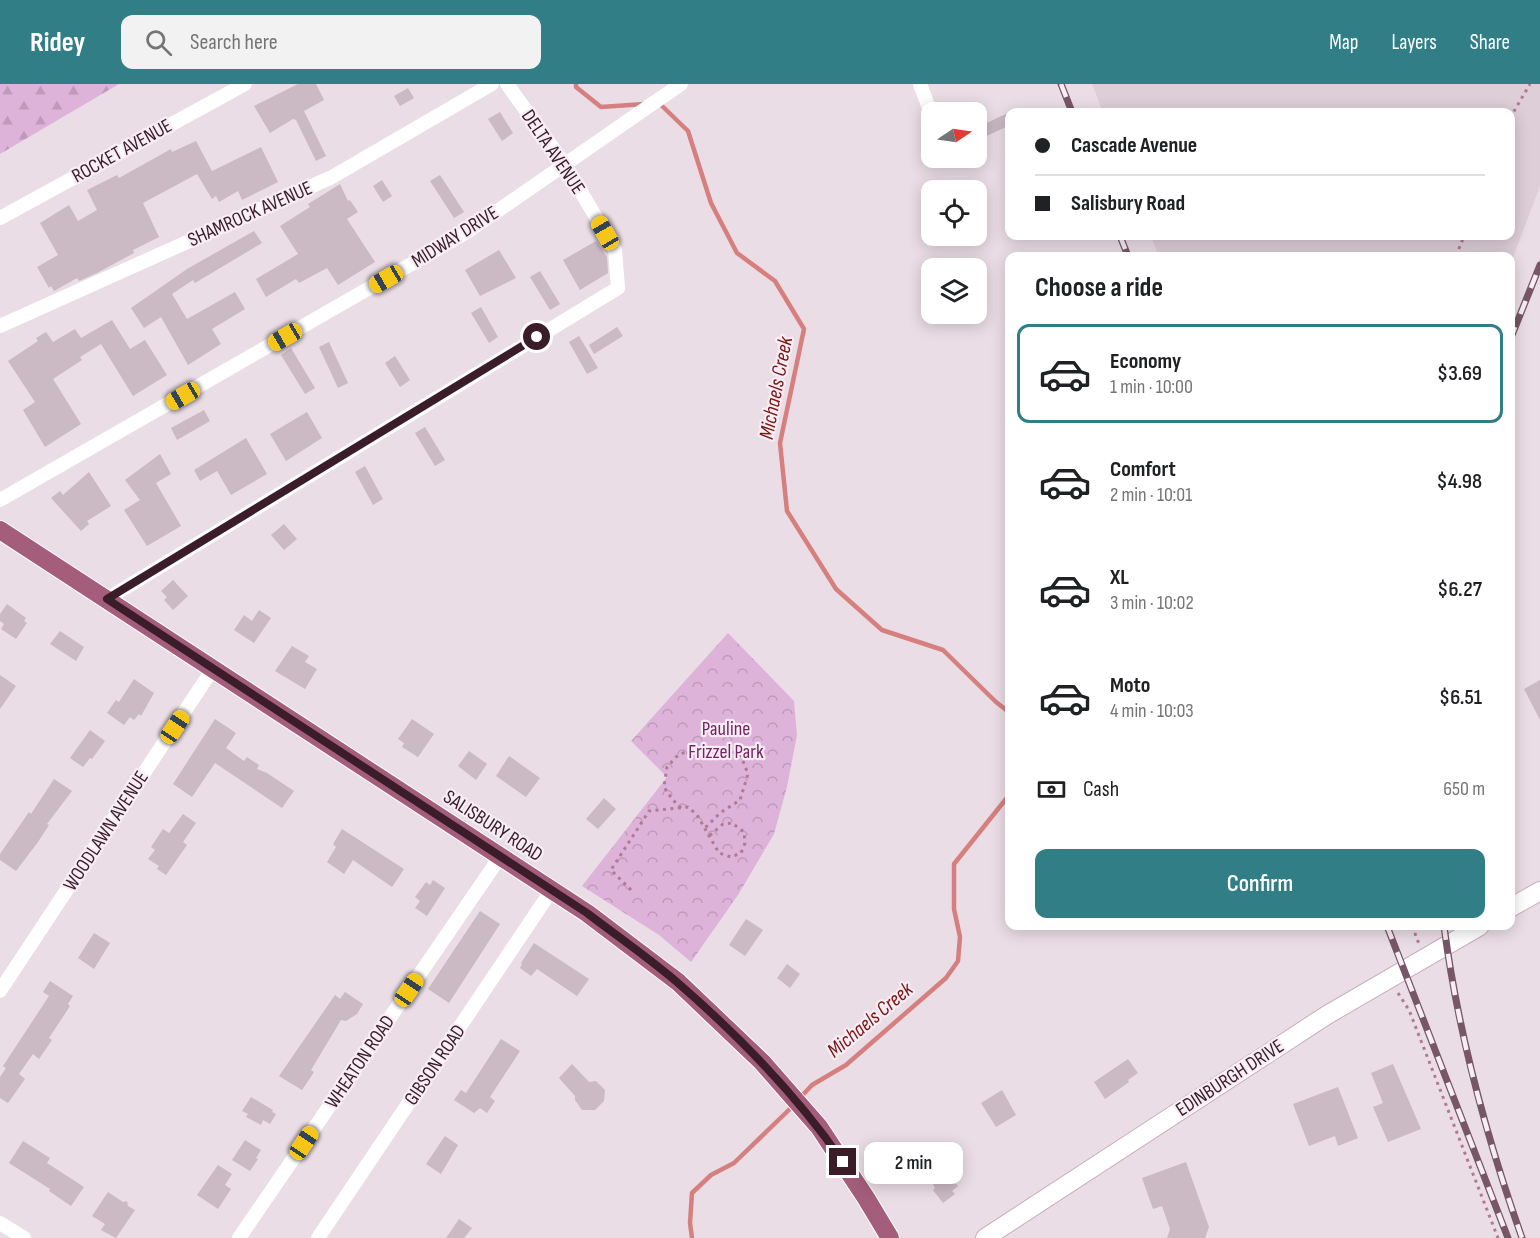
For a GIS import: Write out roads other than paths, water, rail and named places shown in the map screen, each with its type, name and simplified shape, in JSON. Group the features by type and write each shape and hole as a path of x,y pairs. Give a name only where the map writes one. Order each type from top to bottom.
{"main road":[{"name":"SALISBURY ROAD","path":"0,530 587,913 678,982 762,1062 819,1127 890,1238"}],"street":[{"name":"ROCKET AVENUE","path":"0,218 245,84"},
{"name":"SHAMROCK AVENUE","path":"0,326 332,177 492,84"},
{"name":"DELTA AVENUE","path":"107,599 618,288 615,250 566,166 507,84"},
{"path":"920,84 927,102"},
{"name":"MIDWAY DRIVE","path":"0,500 467,232 566,166 680,85"},
{"name":"WOODLAWN AVENUE","path":"0,991 212,670"},
{"name":"WHEATON ROAD","path":"239,1238 500,857"},
{"name":"GIBSON ROAD","path":"318,1238 551,891"},
{"path":"1515,905 1540,891"},
{"name":"EDINBURGH DRIVE","path":"985,1238 1384,980 1473,930"},
{"path":"0,1223 24,1238"}],"waterway":[{"name":"Michaels Creek","path":"576,84 576,87 601,107 644,104"},
{"name":"Michaels Creek","path":"659,103 688,131 711,203 737,253 775,281 804,329 780,443 787,511 836,589 882,630 943,650 1005,709"},
{"name":"Michaels Creek","path":"799,1099 812,1085 846,1065 946,978 958,961 960,937 954,909 954,864 1005,800"},
{"name":"Michaels Creek","path":"692,1238 690,1223 692,1193 711,1175 734,1163 794,1105"}],"railway":[{"path":"1061,84 1070,108"},
{"path":"1122,240 1126,252"},
{"path":"1515,328 1540,265"},
{"path":"1389,930 1508,1238"},
{"path":"1445,930 1465,1045 1485,1123 1522,1238"}],"park label":[{"name":"Pauline Frizzel Park","path":"726,740"}]}
